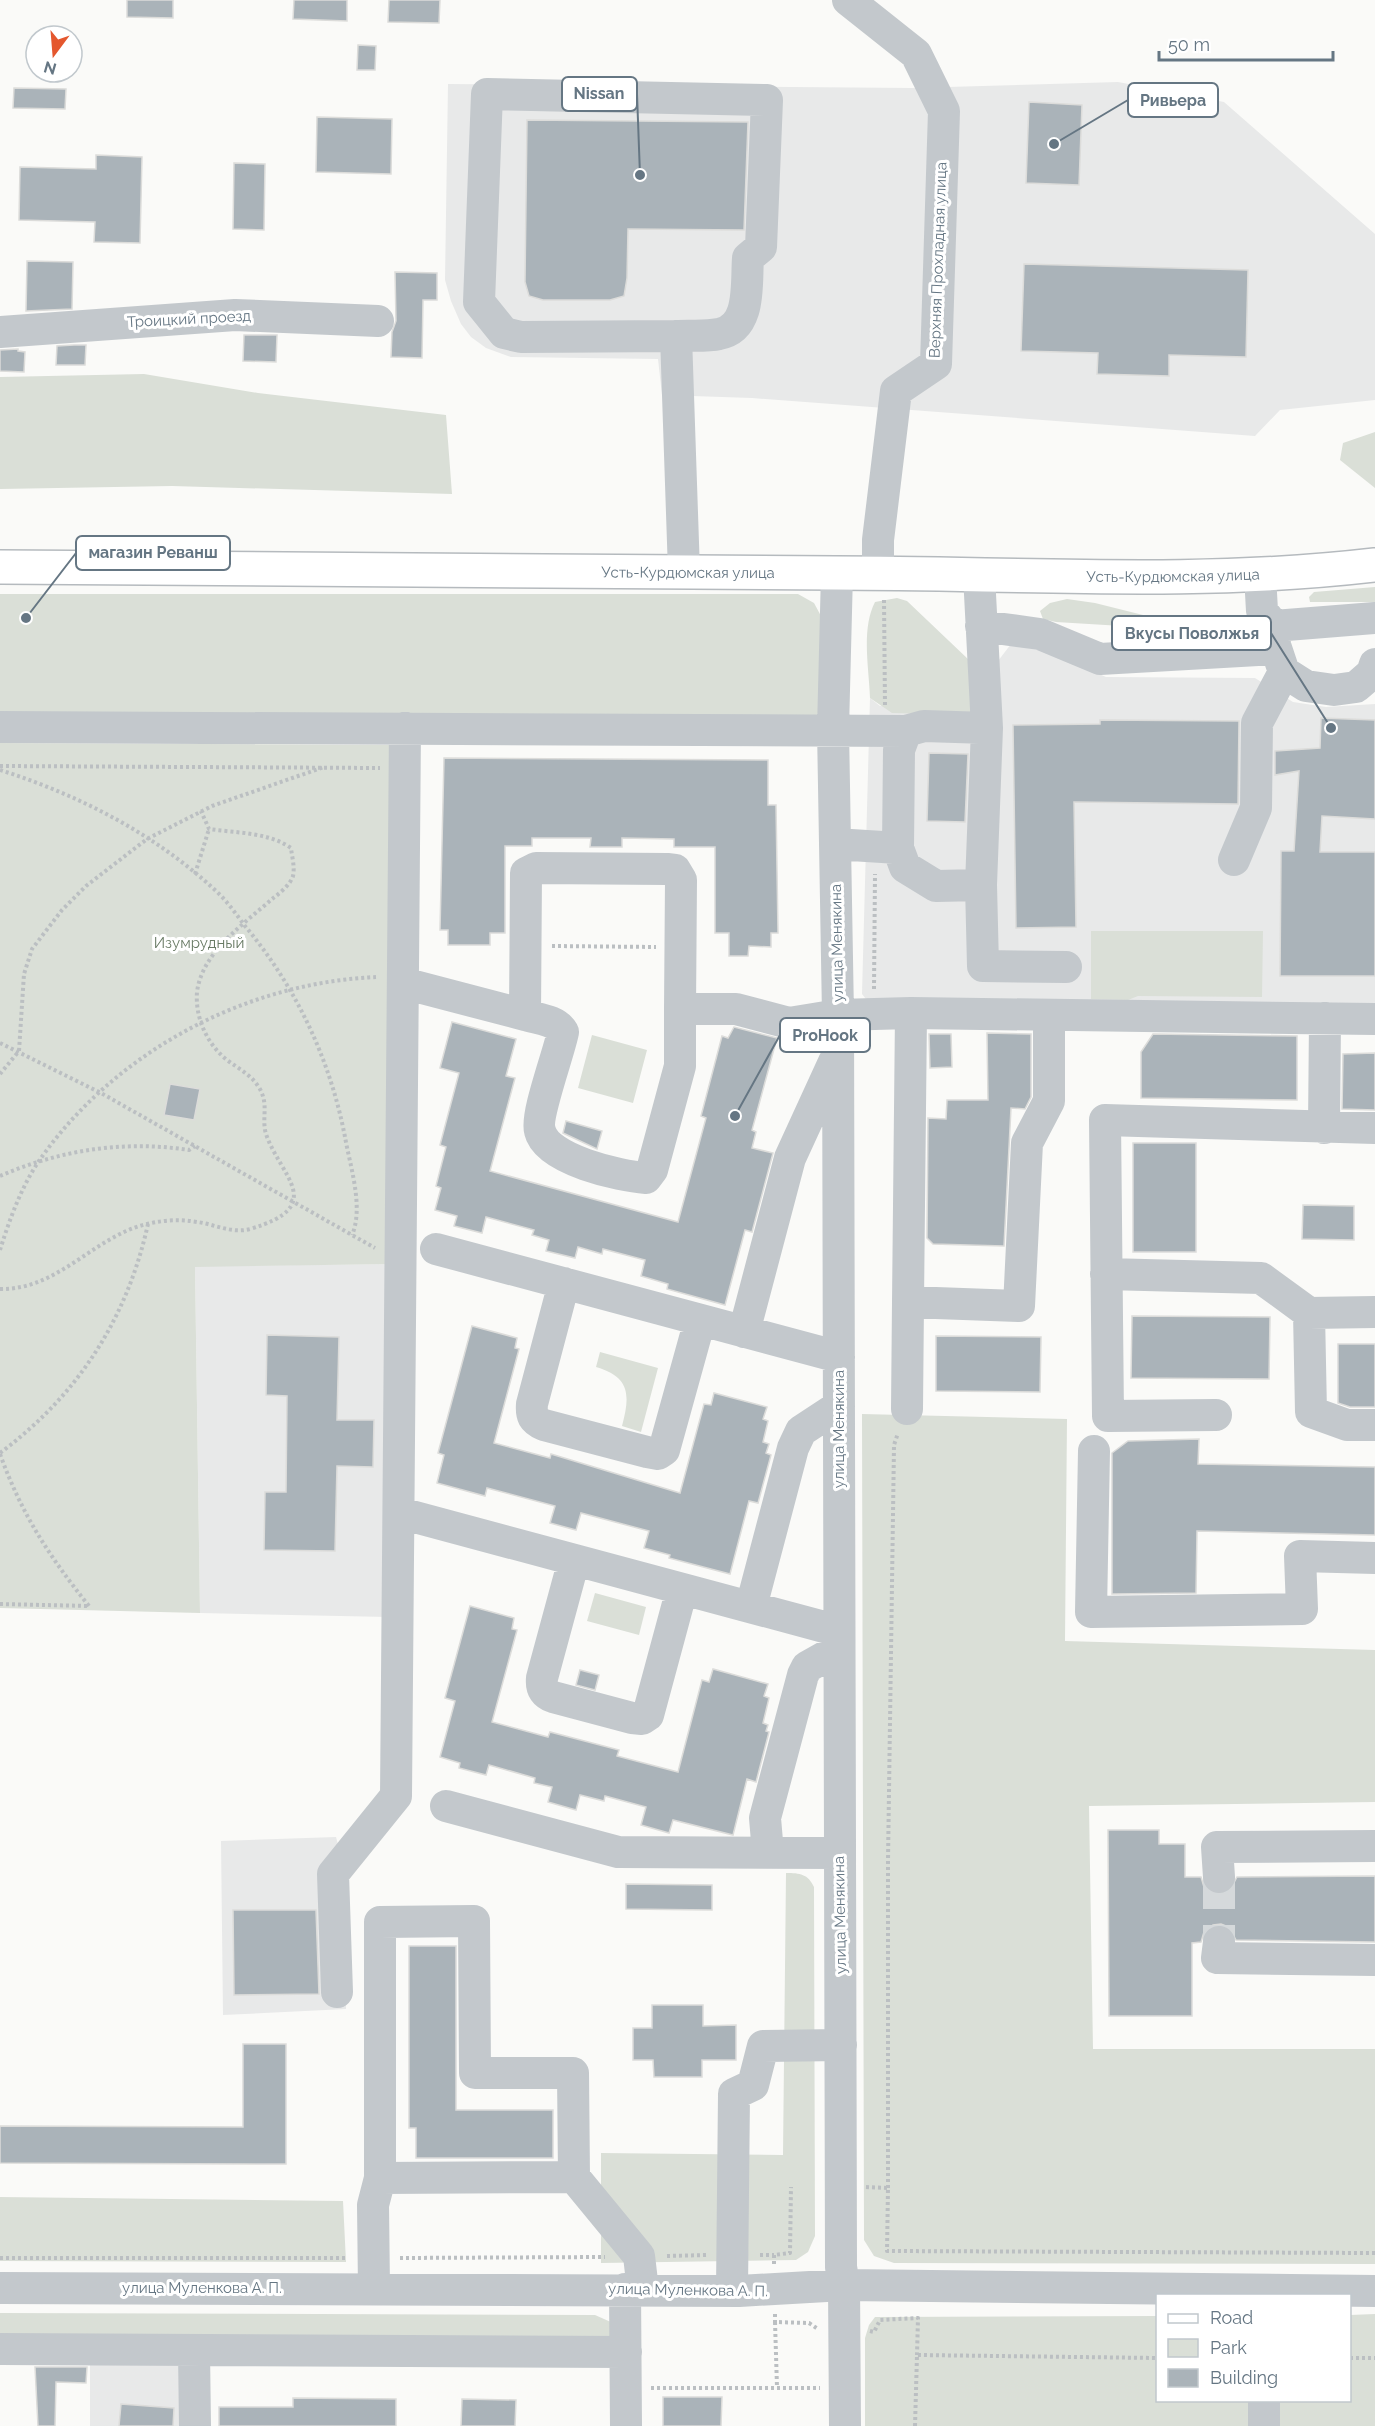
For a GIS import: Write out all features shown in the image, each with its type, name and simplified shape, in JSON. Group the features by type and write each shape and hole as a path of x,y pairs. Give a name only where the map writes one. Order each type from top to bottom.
{"main road":[{"name":"Усть-Курдюмская улица","path":"0,567 878,573 1166,579 1260,575 1375,565"}],"street":[{"name":"Верхняя Прохладная улица","path":"848,0 916,54 944,111 936,364 896,392 878,540 878,573"},
{"path":"487,94 767,100 761,247 748,258 745,311 737,324 721,334 676,336 521,337 504,333 493,321 479,302 487,94"},
{"name":"Троицкий проезд","path":"0,332 235,315 378,321"},
{"path":"676,336 684,572"},
{"name":"улица Менякина","path":"837,573 833,729 838,1015 841,2267 844,2285 845,2426"},
{"path":"979,575 987,728 981,885 983,966 1066,967"},
{"path":"1260,575 1262,611 1278,649 1306,686 1334,690 1356,687 1372,673 1375,664"},
{"path":"981,626 1040,634 1100,659 1278,649 1375,618"},
{"path":"1234,860 1256,808 1257,723 1278,649"},
{"path":"0,727 906,731 924,726 987,728"},
{"path":"336,1992 333,1874 396,1796 405,728"},
{"path":"906,731 899,750 898,848 905,867 936,886 981,885"},
{"path":"835,844 898,848"},
{"path":"403,980 559,1026 563,1032 539,1123 543,1138 562,1157 646,1178 652,1170 680,1066 681,880 675,870 536,868 526,873 525,1015"},
{"path":"680,1009 736,1009 789,1023 838,1015 911,1013 1049,1017 1375,1018"},
{"path":"907,1409 911,1013"},
{"path":"908,1302 1018,1306 1027,1143 1049,1101 1049,1017"},
{"path":"1324,1128 1325,1018"},
{"path":"744,1332 790,1158 838,1053"},
{"path":"1216,1415 1108,1416 1105,1120 1375,1128"},
{"path":"436,1249 839,1357"},
{"path":"1106,1274 1261,1278 1309,1313 1375,1312"},
{"path":"564,1284 531,1414 535,1421 555,1428 647,1452 658,1454 664,1450 700,1320"},
{"path":"1309,1313 1311,1412 1347,1425 1375,1425"},
{"path":"751,1607 793,1448 801,1431 813,1420 839,1406"},
{"path":"1094,1451 1091,1612 1302,1609 1300,1556 1375,1558"},
{"path":"400,1513 751,1607 839,1640 807,1667 803,1675 765,1818 768,1853"},
{"path":"574,1560 542,1678 541,1686 545,1693 552,1697 632,1718 642,1719 648,1715 682,1589"},
{"path":"446,1806 618,1852 840,1853"},
{"path":"1219,1877 1217,1846 1375,1846"},
{"path":"374,2288 373,2205 380,2178 380,1922 474,1921 475,2073 573,2073 574,2177 639,2256 626,2352 626,2426"},
{"path":"1219,1942 1217,1958 1375,1960"},
{"path":"732,2291 734,2094 753,2085 763,2046 841,2045"},
{"path":"380,2178 574,2177"},
{"name":"улица Муленкова А. П.","path":"0,2288 774,2291 844,2285 1264,2292 1375,2291"},
{"path":"0,2349 626,2352"},
{"path":"194,2351 195,2426"},
{"path":"1264,2402 1264,2426"}],"path":[{"path":"0,1074 19,1051 24,974 33,949 62,910 86,886 147,839 201,811 248,792 324,767"},
{"path":"0,768 405,768"},
{"path":"0,768 83,801 147,839 217,892 264,948 290,989 316,1040 339,1107 357,1223 351,1234"},
{"path":"195,874 209,829 201,811"},
{"path":"0,1289 46,1281 130,1228 172,1219 198,1222 228,1230 248,1230 269,1222 284,1212 292,1202 295,1191 292,1180 264,1127 267,1111 260,1089 251,1076 215,1049 201,1023 197,993 201,975 216,951 284,890 292,877 291,849 281,842 263,836 209,829"},
{"path":"525,946 681,947"},
{"path":"0,1250 10,1218 40,1160 79,1113 149,1053 234,1007 290,989 362,978 403,980"},
{"path":"0,1042 101,1093 402,1263"},
{"path":"0,1176 40,1160 69,1152 127,1146 161,1146 189,1150 195,1146"},
{"path":"0,1604 89,1606 44,1547 25,1515 0,1454 43,1418 81,1377 97,1353 127,1296 148,1224"},
{"path":"907,1409 894,1445 888,1861 887,2251 1375,2253"},
{"path":"842,2186 888,2188"},
{"path":"776,2322 777,2387"},
{"path":"915,2426 917,2355 1156,2358"},
{"path":"1351,2358 1375,2358"},
{"path":"626,2388 824,2388"}],"shaded area":[{"path":"1118,82 1224,102 1375,234 1375,400 1280,410 1255,436 752,398 662,395 658,359 511,357 486,348 471,337 461,324 451,301 445,280 448,84 912,88"},
{"path":"1011,644 1035,647 1106,677 1255,678 1293,702 1326,707 1375,704 1375,1010 869,1003 862,994 870,698 880,706 998,661"},
{"path":"394,1264 389,1617 200,1613 195,1266"},
{"path":"336,1837 347,1879 346,2009 223,2015 221,1841"},
{"path":"90,2357 181,2362 187,2426 90,2426"}],"green space":[{"path":"144,374 258,393 446,415 452,494 172,486 0,489 0,377"},
{"path":"1375,432 1375,488 1340,460 1343,443"},
{"path":"1375,587 1375,602 1310,602 1309,597 1314,592"},
{"path":"0,594 798,594 814,603 821,616 822,708 816,716 0,721"},
{"path":"897,598 907,601 969,660 971,715 892,713 870,698 868,624 875,602"},
{"path":"1067,599 1095,603 1187,626 1188,630 1056,622 1043,619 1040,611 1050,603"},
{"name":"Изумрудный","path":"0,743 390,745 394,1264 195,1267 200,1613 0,1608"},
{"path":"1091,931 1263,931 1262,997 1138,996 1128,1000 1091,999"},
{"path":"592,1035 647,1050 633,1103 578,1088"},
{"path":"600,1352 658,1368 641,1432 622,1426 627,1397 625,1389 616,1376 596,1367"},
{"path":"862,1414 1067,1419 1065,1641 1375,1650 1375,1802 1089,1806 1093,2049 1375,2049 1375,2264 894,2263 874,2256 864,2240"},
{"path":"595,1593 646,1607 639,1635 587,1621"},
{"path":"786,1873 803,1875 814,1887 815,2236 808,2252 796,2260 601,2263 601,2153 783,2155"},
{"path":"0,2197 343,2201 346,2262 0,2261"},
{"path":"0,2313 595,2315 613,2323 610,2342 0,2341"},
{"path":"1375,2314 1375,2426 865,2426 865,2338 869,2325 875,2317 1156,2316 1156,2402 1351,2402 1351,2315"}],"building":[{"path":"127,0 173,0 173,18 127,17"},
{"path":"294,0 347,0 347,21 293,19"},
{"path":"389,0 440,0 439,23 388,22"},
{"path":"358,45 376,46 375,70 357,70"},
{"path":"14,88 66,89 65,109 13,108"},
{"path":"1029,102 1082,105 1079,185 1026,183"},
{"path":"317,117 392,119 391,174 316,172"},
{"path":"527,120 748,122 744,230 628,229 627,278 624,296 610,300 543,300 529,296 525,282"},
{"path":"96,155 142,157 140,243 94,242 95,222 19,220 20,167 96,169"},
{"path":"234,163 265,164 264,230 233,229"},
{"path":"27,261 73,262 72,309 26,311"},
{"path":"1024,264 1248,270 1246,357 1169,355 1169,376 1097,374 1098,353 1021,351"},
{"path":"395,272 437,273 437,300 423,300 422,358 391,357 392,332 396,321"},
{"path":"244,335 277,335 276,362 243,361"},
{"path":"86,345 85,365 56,365 57,346"},
{"path":"18,349 18,351 25,352 24,372 0,371 0,350"},
{"path":"1321,718 1375,720 1375,819 1322,816 1320,852 1375,852 1375,976 1280,976 1281,851 1294,851 1299,771 1275,775 1275,751 1320,748"},
{"path":"1100,720 1239,721 1238,804 1074,802 1076,927 1016,928 1013,725 1100,724"},
{"path":"929,753 968,754 965,822 927,821"},
{"path":"444,758 768,760 768,805 776,805 778,933 771,933 771,947 749,946 748,956 729,956 729,933 715,933 715,847 674,847 674,839 622,838 622,847 590,847 591,838 532,838 532,846 505,846 505,933 490,933 490,945 448,945 448,930 440,930"},
{"path":"452,1022 516,1039 506,1076 515,1078 490,1171 678,1222 706,1118 701,1116 722,1036 728,1038 734,1027 777,1038 752,1130 756,1132 752,1148 773,1153 752,1232 745,1230 725,1305 667,1289 668,1284 641,1276 645,1260 603,1249 602,1254 578,1247 575,1258 546,1251 549,1240 532,1235 534,1230 486,1217 482,1233 454,1226 457,1216 435,1210 441,1188 436,1186 446,1147 440,1145 459,1073 440,1068"},
{"path":"987,1033 1031,1034 1031,1097 1025,1109 1011,1108 1004,1246 933,1244 927,1238 928,1118 946,1119 947,1100 988,1100"},
{"path":"929,1034 951,1034 952,1067 930,1068"},
{"path":"1153,1034 1297,1036 1297,1100 1141,1098 1141,1052"},
{"path":"1375,1053 1375,1110 1342,1109 1343,1054"},
{"path":"170,1084 200,1089 194,1120 164,1115"},
{"path":"566,1121 602,1131 597,1149 563,1133"},
{"path":"1133,1143 1196,1143 1196,1252 1133,1252"},
{"path":"1303,1205 1354,1206 1354,1240 1302,1239"},
{"path":"1132,1316 1270,1317 1269,1379 1131,1378"},
{"path":"472,1326 517,1338 515,1348 519,1349 494,1443 550,1458 551,1454 680,1493 704,1404 711,1405 714,1393 767,1407 763,1419 768,1421 763,1442 769,1444 766,1453 771,1455 758,1503 749,1501 730,1574 669,1558 670,1555 644,1548 649,1531 581,1513 576,1530 550,1523 555,1506 487,1488 485,1496 437,1483 444,1455 438,1453"},
{"path":"267,1335 339,1337 337,1420 374,1420 373,1467 337,1466 335,1551 264,1550 265,1492 286,1492 287,1396 266,1395"},
{"path":"936,1336 1041,1337 1040,1392 936,1391"},
{"path":"1338,1344 1375,1344 1375,1407 1350,1407 1338,1403"},
{"path":"1199,1439 1198,1464 1375,1467 1375,1535 1197,1531 1196,1593 1112,1594 1112,1453 1128,1441"},
{"path":"470,1606 514,1618 512,1629 517,1630 492,1722 548,1737 550,1732 619,1750 617,1756 678,1772 702,1680 709,1682 713,1669 768,1684 764,1696 769,1698 763,1723 768,1725 766,1731 769,1732 756,1782 747,1779 733,1835 673,1820 669,1833 641,1825 646,1807 605,1796 604,1801 580,1795 576,1810 548,1802 552,1787 534,1783 535,1778 489,1765 486,1775 459,1768 460,1763 440,1757 455,1701 445,1698"},
{"path":"580,1670 599,1675 595,1690 576,1685"},
{"path":"1108,1830 1159,1830 1159,1844 1185,1844 1185,1877 1201,1877 1204,1887 1220,1895 1229,1892 1237,1877 1375,1876 1375,1942 1236,1940 1229,1927 1221,1924 1213,1925 1204,1932 1201,1942 1192,1943 1192,2016 1109,2016"},
{"path":"626,1884 712,1885 712,1910 626,1909"},
{"path":"233,1910 316,1910 319,1994 234,1995"},
{"path":"409,1946 456,1946 456,2110 553,2110 553,2158 416,2158 416,2128 409,2128"},
{"path":"652,2005 703,2005 703,2026 736,2025 736,2060 702,2060 702,2077 654,2077 653,2060 633,2060 633,2028 652,2028"},
{"path":"243,2044 286,2044 286,2164 0,2163 0,2126 243,2127"},
{"path":"35,2367 87,2367 86,2383 56,2382 55,2426 38,2426"},
{"path":"663,2397 722,2397 721,2426 663,2426"},
{"path":"293,2398 396,2399 396,2426 219,2426 219,2407 293,2407"},
{"path":"462,2399 516,2400 515,2426 461,2426"},
{"path":"121,2404 174,2408 173,2426 119,2426"}],"tunnel":[{"path":"1219,1877 1219,1942"}],"place":[{"name":"Ривьера","path":"1054,144"},
{"name":"Nissan","path":"640,175"},
{"name":"магазин Реванш","path":"26,618"},
{"name":"Вкусы Поволжья","path":"1331,728"},
{"name":"ProHook","path":"735,1116"}]}
